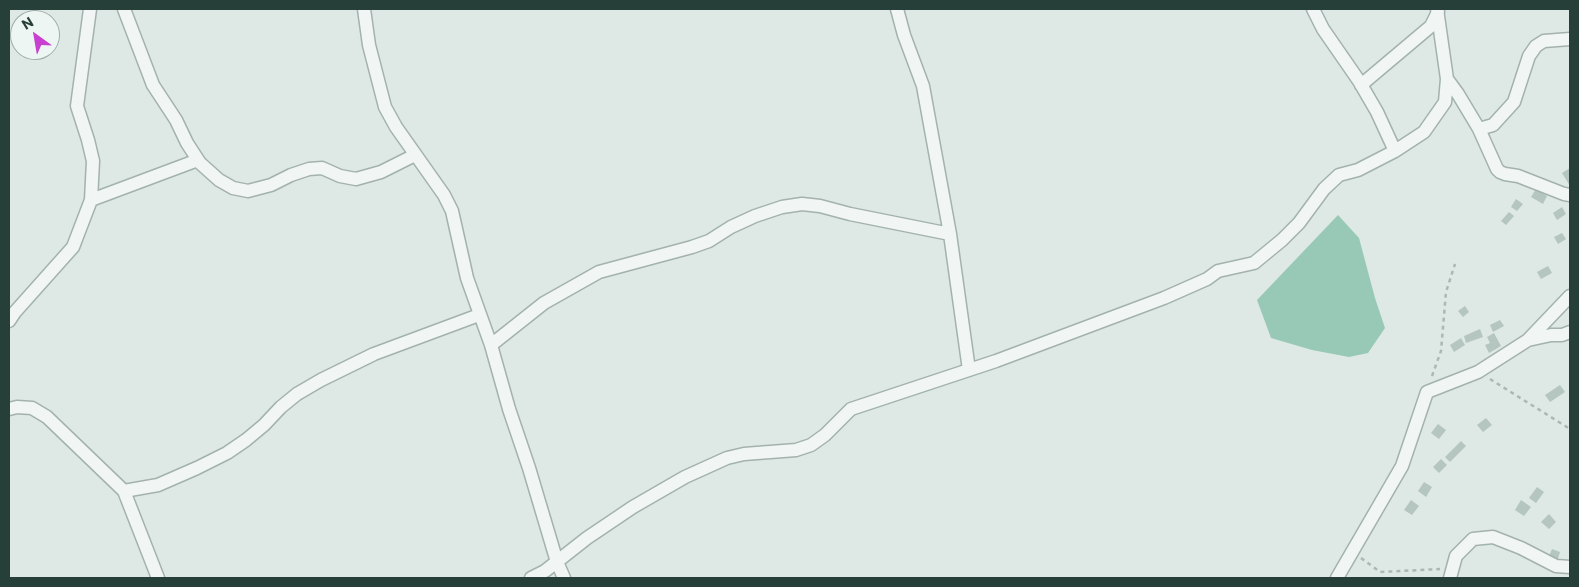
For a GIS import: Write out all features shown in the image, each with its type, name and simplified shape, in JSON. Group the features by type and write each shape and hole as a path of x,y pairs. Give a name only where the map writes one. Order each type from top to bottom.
{"street":[{"path":"9,321 14,312 73,247 91,200 93,162 88,140 76,106 90,9"},
{"path":"124,9 153,85 198,160 219,180 233,188 248,191 271,185 309,169 322,168 340,176 356,179 381,172 415,155"},
{"path":"364,9 369,45 385,106 396,127 444,195 452,211 467,278 491,345 509,409 557,562 564,578"},
{"path":"897,9 904,35 923,86 950,234 969,370"},
{"path":"1313,9 1377,112 1395,152"},
{"path":"1361,85 1431,26 1438,10"},
{"path":"531,578 557,562 587,538 633,507 685,478 727,458 744,454 796,450 825,435 851,409 969,370 1164,298 1207,279 1218,271 1254,262 1300,223 1324,189 1339,175 1358,170 1395,152 1424,132 1445,102 1447,79 1438,10"},
{"path":"1479,129 1494,125 1514,102 1529,56 1536,46 1544,41 1570,39"},
{"path":"1447,79 1479,129 1500,172 1518,176 1570,195"},
{"path":"91,200 198,160"},
{"path":"491,345 544,303 599,272 709,241 731,227 782,207 802,204 820,206 850,214 950,234"},
{"path":"1337,578 1402,466 1427,392 1478,372 1528,340 1570,296"},
{"path":"124,491 158,485 227,453 264,426 296,394 347,366 479,315"},
{"path":"1528,340 1570,332"},
{"path":"9,409 16,407 32,408 47,417 124,491 158,578"},
{"path":"1451,573 1456,556 1473,539 1493,537 1521,548 1556,566 1570,567"}],"path":[{"path":"1427,392 1440,351 1446,292 1455,264"},
{"path":"1478,372 1570,429"},
{"path":"1351,552 1380,572 1451,573"}],"shaded area":[{"path":"1338,215 1359,238 1385,328 1368,353 1349,357 1312,350 1271,338 1257,300"}],"building":[{"path":"1570,168 1570,186 1562,173"},
{"path":"1536,189 1547,196 1543,204 1531,197"},
{"path":"1516,199 1523,204 1517,211 1511,207"},
{"path":"1562,207 1566,214 1557,220 1553,213"},
{"path":"1509,212 1514,216 1506,225 1501,221"},
{"path":"1562,233 1566,239 1558,244 1554,237"},
{"path":"1548,266 1552,273 1541,279 1537,272"},
{"path":"1465,306 1469,312 1463,317 1458,311"},
{"path":"1500,320 1504,326 1493,332 1490,325"},
{"path":"1480,329 1483,337 1466,343 1464,336"},
{"path":"1494,333 1501,346 1489,353 1485,345 1490,343 1487,337"},
{"path":"1461,338 1465,345 1454,352 1450,345"},
{"path":"1560,385 1565,392 1550,402 1545,395"},
{"path":"1486,418 1492,425 1483,432 1477,425"},
{"path":"1438,424 1446,430 1439,439 1431,433"},
{"path":"1461,441 1466,446 1450,462 1445,457"},
{"path":"1441,459 1447,465 1439,473 1433,467"},
{"path":"1424,482 1432,487 1426,497 1418,491"},
{"path":"1537,487 1544,492 1536,503 1529,498"},
{"path":"1411,500 1419,506 1412,515 1404,510"},
{"path":"1521,500 1531,507 1524,516 1515,510"},
{"path":"1549,514 1556,522 1549,529 1541,522"},
{"path":"1552,549 1560,552 1557,562 1548,559"}]}
